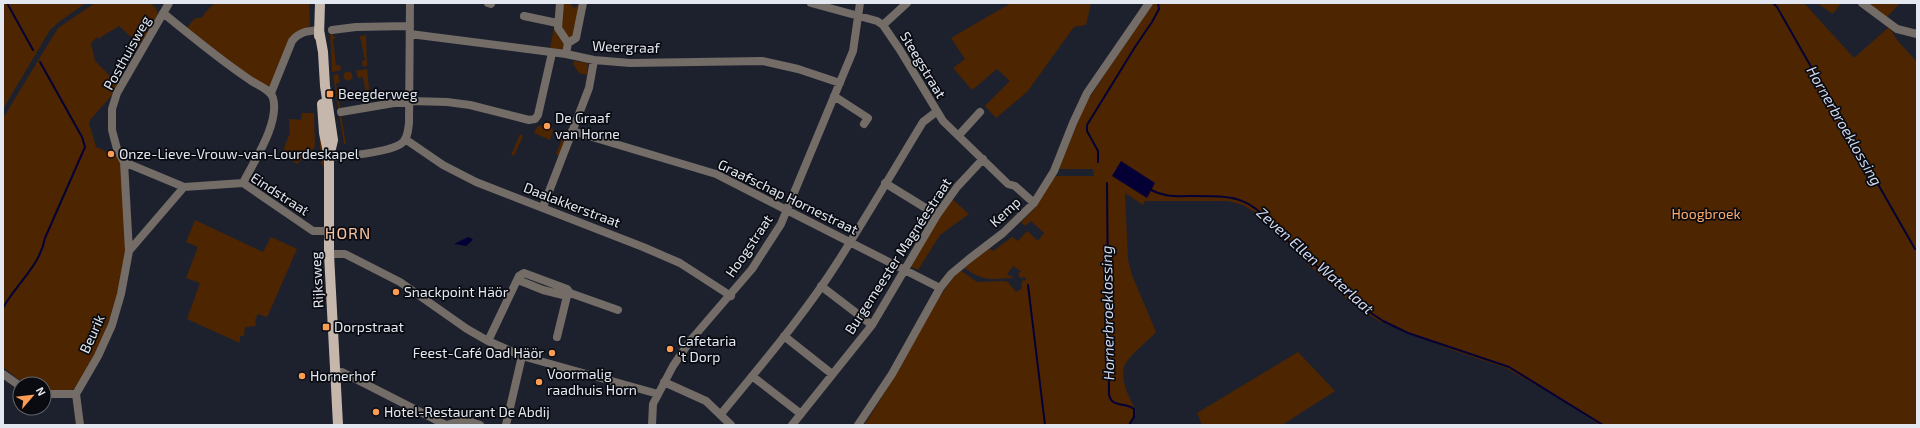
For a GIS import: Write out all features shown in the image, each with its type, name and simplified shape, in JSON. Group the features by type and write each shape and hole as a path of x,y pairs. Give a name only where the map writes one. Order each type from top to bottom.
{"main road":[{"name":"Rijksweg","path":"319,5 319,30 323,52 325,86 333,146 329,157 329,254 339,372 338,425"}],"street":[{"name":"Posthuisweg","path":"124,162 117,149 112,130 112,110 117,94 169,3"},
{"path":"329,157 385,149 399,145 405,139 409,123 410,3"},
{"path":"560,3 557,23 558,28 568,43 566,54"},
{"path":"568,43 576,38 583,3"},
{"name":"Steegstraat","path":"811,3 877,21 883,25 943,121 1008,184 1015,186 1034,203"},
{"name":"Hoogstraat","path":"652,425 653,404 664,382 690,341 731,296 767,248 787,211 853,51 860,3"},
{"path":"883,25 907,3"},
{"name":"Kemp","path":"858,425 892,374 940,288 951,274 1004,233 1034,203 1054,171 1073,122 1087,93 1149,3"},
{"path":"1862,3 1897,29 1917,34"},
{"path":"163,13 249,80 271,93"},
{"path":"524,16 557,23"},
{"path":"332,30 356,26 410,26"},
{"path":"243,183 268,134 274,110 271,93 292,42 297,35 308,30 319,30"},
{"name":"Weergraaf","path":"410,34 566,54 594,60 630,63 762,61 798,69 840,83"},
{"path":"341,112 394,103 447,102 470,105 529,120 535,119 538,115 552,53"},
{"path":"543,207 589,88 594,60"},
{"path":"834,96 868,118 864,124"},
{"path":"721,414 784,336 821,286 850,242 923,122 936,112"},
{"path":"959,135 980,112"},
{"name":"Graafschap Hornestraat","path":"572,131 716,174 940,288"},
{"name":"Daalakkerstraat","path":"405,139 443,165 476,182 543,207 680,263 731,296"},
{"name":"Burgemeester Magnéestraat","path":"792,425 872,324 937,215 957,187 983,159"},
{"name":"Eindstraat","path":"124,162 184,187 243,183 313,231 329,231"},
{"name":"Beurik","path":"76,394 98,356 112,325 121,294 129,251 124,162"},
{"path":"886,183 937,215"},
{"path":"129,251 184,187"},
{"path":"329,254 345,254 400,282 467,329 488,341 522,356 658,394"},
{"path":"488,341 518,280 543,290 569,295 618,310"},
{"path":"821,286 872,324"},
{"path":"557,337 569,295"},
{"path":"784,336 832,374"},
{"path":"506,425 522,356"},
{"path":"339,372 379,390 446,425 465,420 480,425"},
{"path":"3,374 12,380"},
{"path":"752,376 801,414"},
{"path":"664,382 706,401 731,425"},
{"path":"52,394 76,394 80,425"}],"green space":[{"path":"3,3 86,3 60,21 50,30 3,109"},
{"path":"95,3 151,3 157,10 158,15 140,45 119,26 99,39 97,37 91,43 95,61 118,84 112,95 89,123 96,147 119,157 122,164 126,252 118,292 109,321 96,354 77,388 68,391 52,391 52,376 14,376 3,367 3,118 58,28"},
{"path":"216,3 309,3 310,26 301,31 271,85 267,86 251,77 187,28 195,18 201,18 211,6"},
{"path":"563,3 570,3 574,8 582,5 574,38 570,40 560,23"},
{"path":"1011,3 1091,3 1086,25 1074,27 1027,92 996,118 985,106 1010,81 997,69 972,90 953,68 965,59 951,38"},
{"name":"Hoogbroek","path":"1152,3 1804,3 1854,58 1889,27 1897,40 1917,62 1917,425 1600,425 1569,404 1506,368 1452,350 1379,321 1354,305 1308,264 1256,213 1243,205 1228,201 1145,201 1143,205 1125,193 1128,260 1132,275 1156,332 1134,354 1124,367 1124,384 1136,411 1128,425 864,425 888,387 932,308 960,270 977,282 1008,282 1016,292 1022,288 1022,281 1026,280 1025,277 1021,278 1018,275 1021,271 1013,266 1007,274 1014,278 998,279 976,275 963,267 989,248 993,251 1012,237 1018,241 1027,231 1038,241 1044,233 1031,221 1025,226 1021,222 1034,209 1055,176 1094,176 1093,169 1059,169 1084,106"},
{"path":"1817,3 1841,3 1833,14"},
{"path":"1868,3 1900,3 1887,17"},
{"path":"554,28 564,42 564,47 561,50 550,48"},
{"path":"330,31 332,31 335,39 333,39 336,65 340,65 341,70 332,72"},
{"path":"366,35 367,66 363,67 362,61 365,60 360,36"},
{"path":"574,61 588,63 587,75 579,73 573,64"},
{"path":"367,69 369,103 363,77 358,78 356,71"},
{"path":"346,72 350,72 352,76 350,80 346,80 344,78 344,74"},
{"path":"338,74 340,82 336,84 346,144 344,144 333,75"},
{"path":"302,113 314,113 315,147 297,164 282,153 290,133 289,119 301,120"},
{"path":"550,122 553,131 550,140 534,133 537,127"},
{"path":"319,129 326,160 325,171 321,162"},
{"path":"559,132 568,135 560,156 556,154 562,139 557,137"},
{"path":"520,134 523,136 514,156 511,155"},
{"path":"952,199 969,214 940,235 918,270 910,266 910,262"},
{"path":"195,220 263,252 271,237 297,249 267,317 258,314 255,320 256,326 245,327 244,336 240,336 240,343 187,319 200,283 186,278 198,247 186,242"},
{"path":"1298,352 1335,391 1282,425 1202,425 1197,413"}],"shaded area":[{"path":"1121,161 1155,183 1147,198 1112,176"},
{"path":"468,237 473,240 466,246 454,244"}],"waterway":[{"path":"7,3 33,50"},
{"name":"Hornerbroeklossing","path":"1098,162 1098,151 1087,131 1087,125 1152,22 1159,9 1158,3"},
{"name":"Hornerbroeklossing","path":"1773,3 1777,7 1915,249"},
{"path":"3,308 38,257 85,147 82,137 40,62"},
{"name":"Hornerbroeklossing","path":"1107,183 1109,394 1110,398 1115,403 1134,409 1134,417 1129,425"},
{"name":"Zeven Ellen Waterlaat","path":"1149,189 1163,195 1172,196 1218,196 1241,200 1251,205 1260,212 1281,235 1365,309 1383,321 1408,333 1509,367 1603,425"},
{"name":"Hornerbroeklossing","path":"1028,285 1045,425"}],"place":[{"name":"Beegderweg","path":"330,94"},
{"name":"De Graaf van Horne","path":"547,126"},
{"name":"Onze-Lieve-Vrouw-van-Lourdeskapel","path":"111,154"},
{"name":"Snackpoint Häör","path":"396,292"},
{"name":"Dorpstraat","path":"326,327"},
{"name":"Cafetaria 't Dorp","path":"670,349"},
{"name":"Feest-Café Oad Häör","path":"552,353"},
{"name":"Hornerhof","path":"302,376"},
{"name":"Voormalig raadhuis Horn","path":"539,382"},
{"name":"Hotel-Restaurant De Abdij","path":"376,412"}],"district":[{"name":"HORN","path":"348,233"}]}
